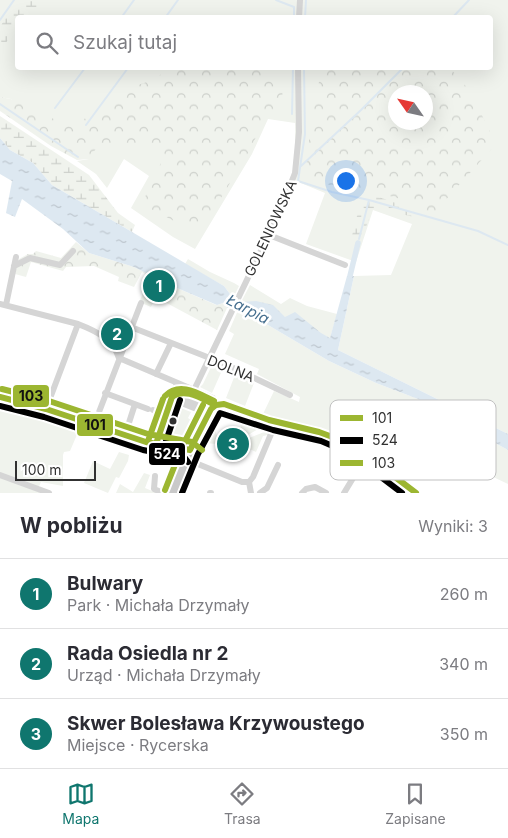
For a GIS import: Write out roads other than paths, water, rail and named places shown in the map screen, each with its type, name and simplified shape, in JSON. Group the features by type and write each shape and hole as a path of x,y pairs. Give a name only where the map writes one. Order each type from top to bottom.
{"main road":[{"path":"0,397 46,409 191,456"},
{"path":"191,456 173,493 183,466 191,456"}],"street":[{"path":"297,1 299,15"},
{"name":"GOLENIOWSKA","path":"209,358 269,235 295,173 299,132 298,70"},
{"path":"269,235 345,265"},
{"path":"14,266 30,258 60,265 73,251"},
{"path":"16,257 3,304 78,324 105,337 117,352 119,358 213,398 212,410 191,456 242,482 249,482"},
{"path":"94,424 141,303"},
{"path":"46,409 78,324"},
{"name":"DOLNA","path":"131,327 259,379 290,395"},
{"path":"156,374 171,343"},
{"path":"194,390 209,358"},
{"path":"156,444 177,383"},
{"path":"171,402 176,393 183,392 212,410"},
{"path":"105,393 166,414"},
{"path":"171,402 179,402 212,410 224,404 276,422 330,436"},
{"path":"125,435 135,404"},
{"path":"249,482 253,477 276,422"},
{"path":"260,493 263,493 267,488 278,465"},
{"path":"0,475 49,493"},
{"path":"155,476 154,488 163,493"},
{"path":"344,493 352,480"},
{"path":"399,480 416,493"},
{"path":"249,482 252,493"},
{"path":"302,493 315,487 326,493"}],"water":[{"name":"Łarpia","path":"0,138 10,150 33,163 52,185 224,286 233,298 241,302 256,301 273,305 285,317 295,312 330,338 347,276 354,276 338,350 439,400 419,400 376,383 329,361 239,308 227,308 227,305 223,303 217,305 134,267 89,253 63,229 22,199 15,217 6,213 12,181 0,174"},
{"path":"496,428 508,434 508,450 496,443"}],"waterway":[{"path":"0,20 14,0"},
{"path":"123,15 134,0"},
{"path":"167,15 178,0"},
{"path":"276,0 294,7 294,15"},
{"path":"305,15 306,0"},
{"path":"455,15 469,0"},
{"path":"55,108 84,70"},
{"path":"86,125 127,70"},
{"path":"292,114 293,70"},
{"path":"304,70 305,134 298,181 332,192 369,200 359,239"},
{"path":"301,166 401,70"},
{"path":"0,104 78,157"},
{"path":"369,200 478,231 508,245"},
{"path":"350,276 358,243"}],"place":[{"name":"Bulwary","path":"159,286"},
{"name":"Rada Osiedla nr 2","path":"117,334"},
{"name":"Skwer Bolesława Krzywoustego","path":"233,444"}]}
